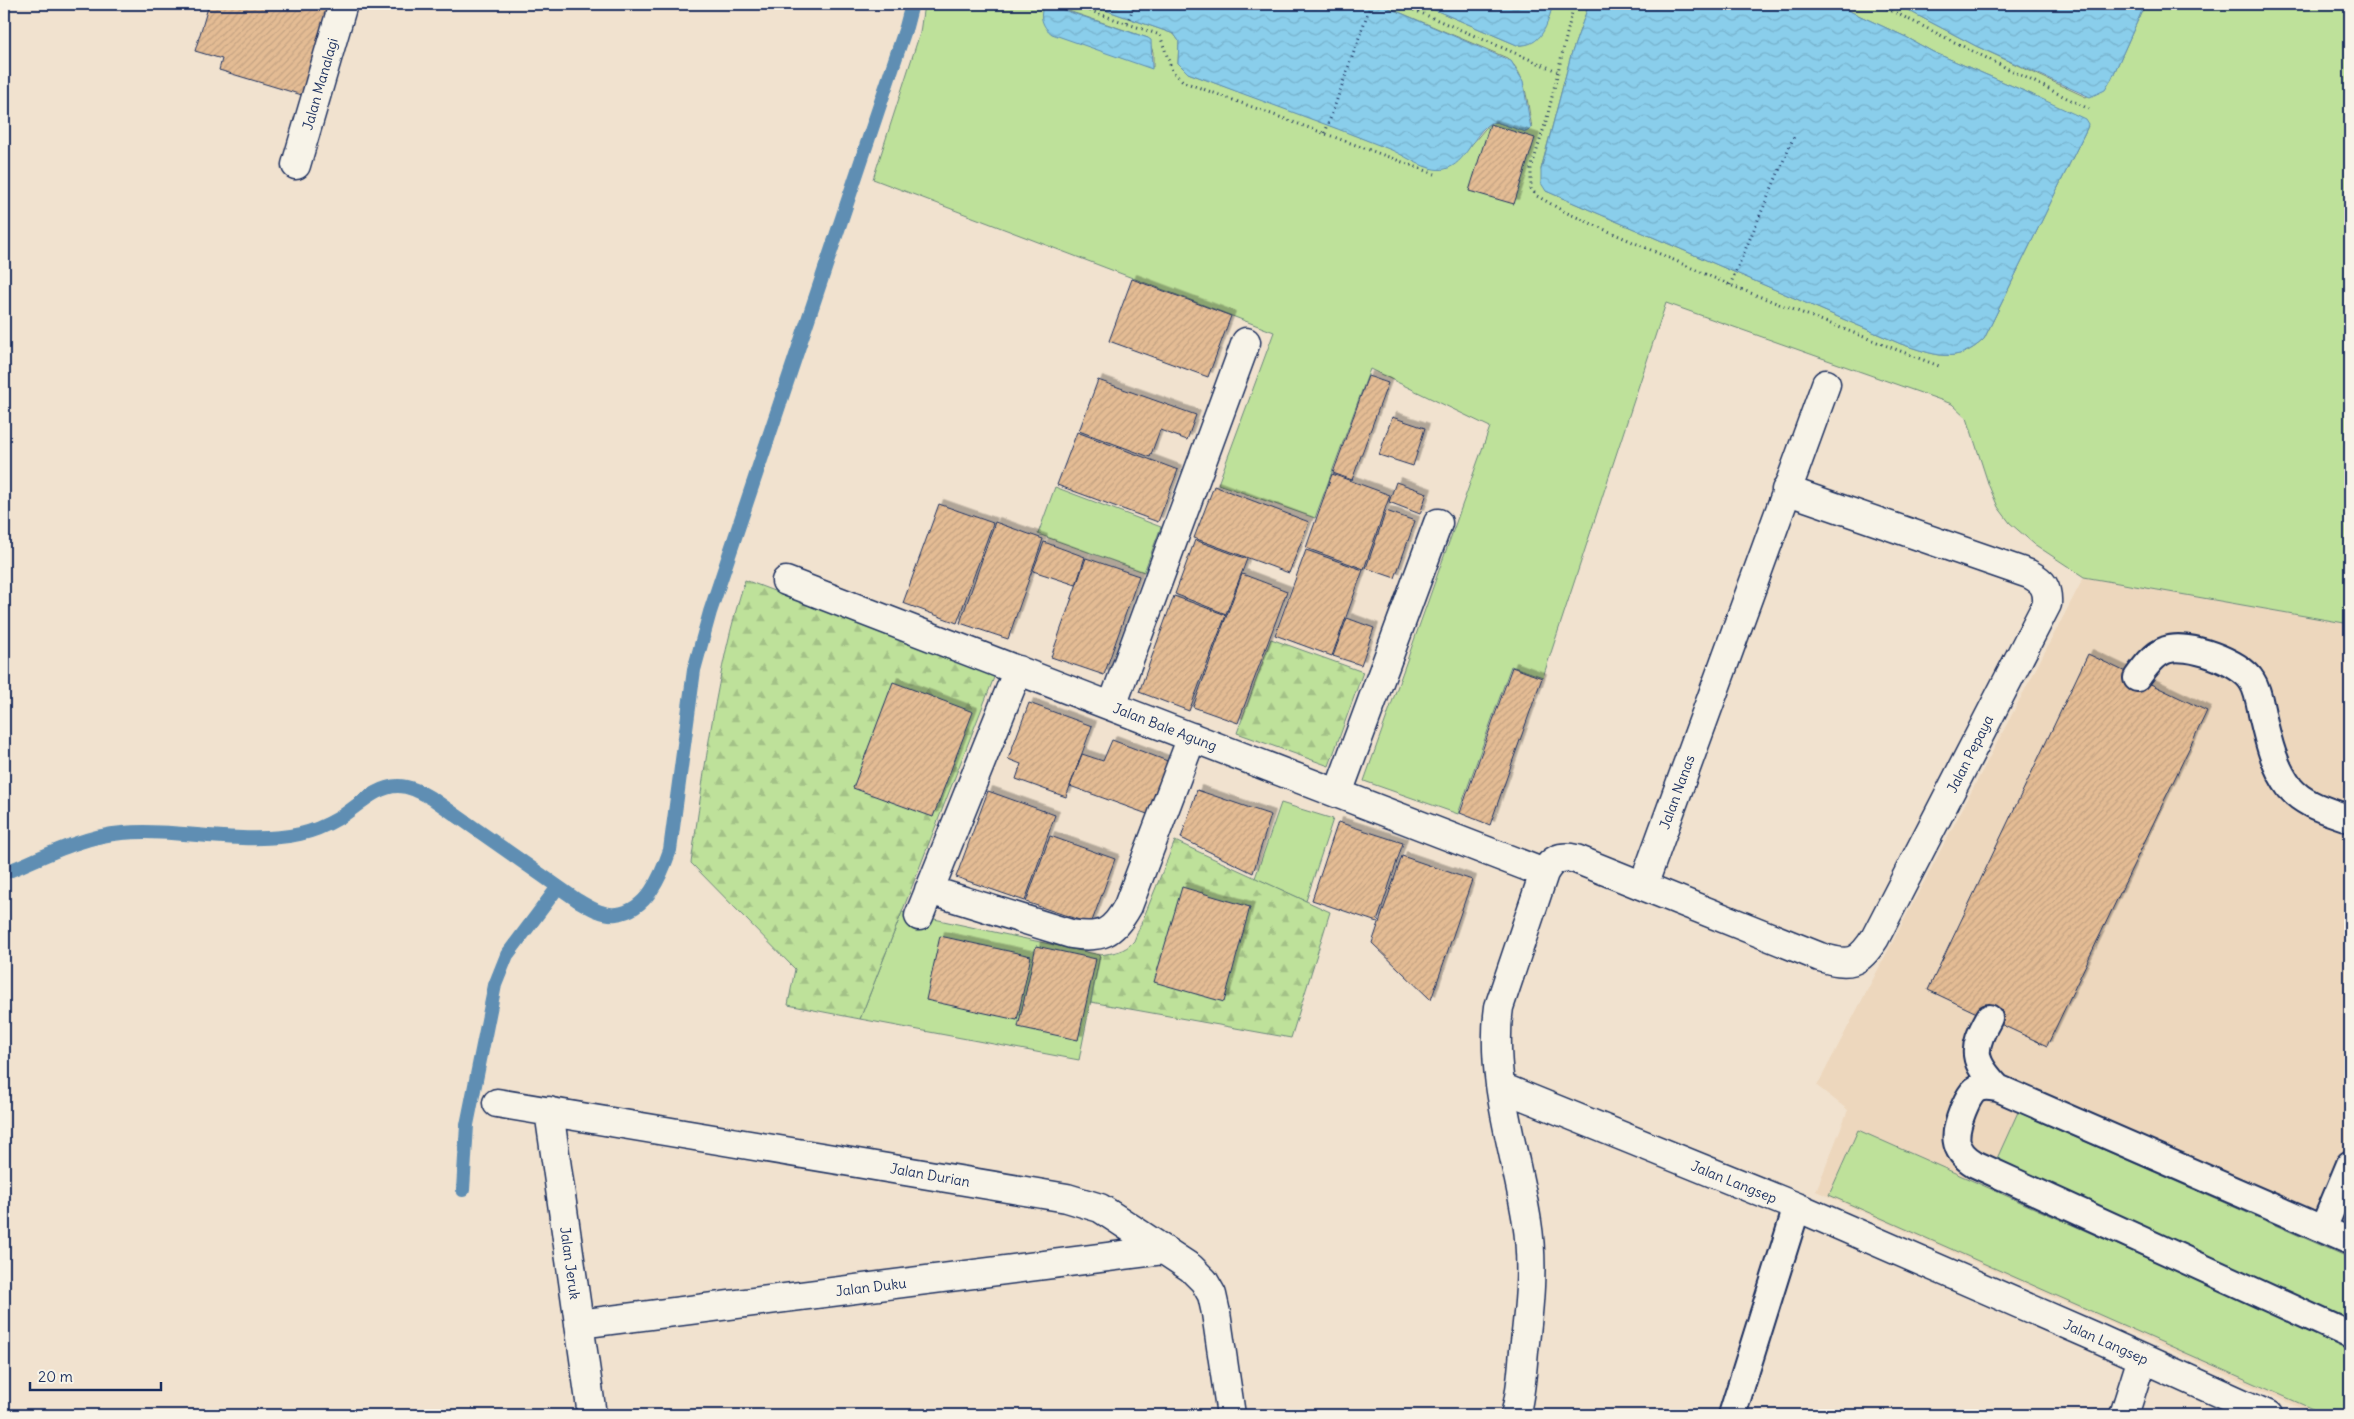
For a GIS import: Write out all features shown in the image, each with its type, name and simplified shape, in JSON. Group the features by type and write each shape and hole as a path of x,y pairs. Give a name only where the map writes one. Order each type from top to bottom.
{"street":[{"name":"Jalan Manalagi","path":"296,165 343,4"},
{"path":"1112,706 1246,342"},
{"name":"Jalan Nanas","path":"1643,886 1826,384"},
{"name":"Jalan Pepaya","path":"1643,886 1820,957 1848,963 1857,959 1866,952 1875,938 2047,604 2048,594 2044,585 2029,574 1786,490"},
{"path":"1338,793 1438,523"},
{"name":"Jalan Bale Agung","path":"786,581 1544,873"},
{"path":"918,916 1018,670"},
{"path":"929,890 1071,934 1095,936 1115,927 1128,906 1192,737"},
{"path":"1515,1415 1520,1387 1530,1293 1530,1241 1496,1053 1496,1028 1499,1007 1544,873 1550,862 1566,857 1643,886"},
{"name":"Jalan Langsep","path":"1501,1087 1797,1207 2268,1415"},
{"name":"Jalan Durian","path":"497,1103 1067,1198 1100,1208 1191,1268 1204,1281 1212,1295 1231,1415"},
{"name":"Jalan Jeruk","path":"549,1111 592,1415"},
{"name":"Jalan Duku","path":"579,1324 1163,1250"},
{"path":"2124,1415 2142,1358"}],"lane":[{"path":"2136,678 2150,662 2165,650 2177,647 2198,650 2238,668 2252,680 2275,761 2291,789 2301,800 2350,819"},
{"path":"1989,1018 1980,1035 1976,1050 1978,1062 1984,1073 1998,1088"},
{"path":"2350,1241 1998,1088 1986,1086 1976,1090 1967,1099 1956,1128 1958,1149 1966,1159 2350,1335"},
{"path":"2323,1230 2350,1164"},
{"path":"1732,1415 1797,1207"}],"path":[{"path":"1071,4 1162,37 1167,58 1178,78 1434,174"},
{"path":"1127,23 1135,4"},
{"path":"1325,133 1371,4"},
{"path":"1400,4 1557,71"},
{"path":"1574,4 1547,118 1531,169 1531,189 1537,196 1564,212 1730,286 1939,366"},
{"path":"1878,4 2089,110"},
{"path":"1730,286 1795,134"}],"shaded area":[{"path":"2084,577 2350,624 2350,1415 2316,1415 1816,1191 1848,1110 1817,1086"}],"green space":[{"path":"924,4 1046,4 1042,8 1044,24 1153,67 1153,52 1148,38 1048,4 1088,4 1174,34 1179,41 1178,63 1188,73 1398,152 1426,166 1457,162 1490,123 1496,122 1526,132 1532,127 1525,90 1519,72 1507,58 1380,4 1421,4 1517,45 1525,45 1532,42 1542,32 1553,4 1589,4 1571,55 1541,169 1546,191 1901,344 1934,354 1954,355 1964,353 1984,339 2088,126 2031,94 1933,52 1906,37 1834,4 1896,4 1976,46 2086,97 2111,80 2145,4 2350,4 2350,624 2084,577 2034,544 2010,523 1998,507 1989,486 1967,418 1952,404 1666,303 1543,677 1511,666 1458,814 1364,781 1490,427 1370,369 1315,518 1218,484 1274,332 873,179 920,33"},
{"path":"1055,487 1161,527 1144,572 1038,534"},
{"path":"745,580 995,675 860,1019 788,1005 795,969 691,863 719,684 726,649"},
{"path":"1271,639 1363,672 1329,766 1237,733"},
{"path":"1281,803 1333,819 1306,901 1255,878"},
{"path":"1175,841 1330,912 1291,1038 1091,1002 1100,955 1123,950 1134,941"},
{"path":"902,912 1100,955 1079,1060 860,1019"},
{"path":"2018,1112 2350,1258 2350,1320 1995,1163"},
{"path":"1858,1130 2350,1348 2350,1415 2326,1415 1829,1195"}],"water":[{"path":"1045,4 1148,38 1151,40 1152,69 1052,34 1042,20"},
{"path":"1088,4 1380,4 1511,61 1523,81 1531,129 1526,132 1496,122 1490,123 1458,161 1452,166 1438,170 1416,163 1364,139 1188,73 1178,63 1179,41 1174,34"},
{"path":"1421,4 1553,4 1546,26 1538,38 1526,45 1517,45"},
{"path":"1589,4 1834,4 1906,37 1933,52 2085,119 2088,124 2087,128 1984,339 1964,353 1954,355 1934,354 1901,344 1546,191 1541,183 1541,170 1571,55"},
{"path":"1896,4 2145,4 2111,80 2105,90 2090,97 1976,46"}],"building":[{"path":"209,4 329,4 302,95 219,70 222,59 195,51"},
{"path":"1490,124 1535,138 1514,204 1469,191"},
{"path":"1132,279 1231,316 1208,377 1109,341"},
{"path":"1368,376 1388,383 1352,480 1333,473"},
{"path":"1098,380 1196,415 1187,440 1160,430 1150,457 1079,431"},
{"path":"1392,417 1425,428 1413,466 1379,455"},
{"path":"1077,432 1178,470 1158,522 1057,485"},
{"path":"1332,474 1390,495 1364,569 1306,548"},
{"path":"1396,482 1427,493 1420,514 1389,502"},
{"path":"1214,486 1309,522 1289,573 1194,538"},
{"path":"939,504 993,523 957,623 903,603"},
{"path":"1386,511 1415,521 1395,578 1366,568"},
{"path":"995,522 1043,539 1008,639 960,623"},
{"path":"1195,540 1247,559 1226,614 1175,594"},
{"path":"1044,542 1085,557 1076,585 1033,571"},
{"path":"1306,550 1363,570 1332,656 1275,635"},
{"path":"1086,558 1139,576 1104,675 1051,657"},
{"path":"1242,574 1287,591 1238,723 1193,707"},
{"path":"1174,596 1226,615 1189,711 1139,692"},
{"path":"1347,618 1374,628 1361,665 1333,656"},
{"path":"2088,654 2207,711 2047,1046 1928,990"},
{"path":"1512,667 1542,678 1490,825 1460,813"},
{"path":"893,682 973,712 933,817 853,788"},
{"path":"1029,703 1092,726 1066,797 1016,779 1021,764 1008,759"},
{"path":"1112,740 1170,762 1150,815 1070,786 1082,754 1103,761"},
{"path":"1197,790 1271,815 1253,873 1181,838"},
{"path":"988,791 1055,815 1025,901 956,877"},
{"path":"1338,822 1403,843 1377,922 1312,900"},
{"path":"1050,836 1115,859 1091,924 1026,902"},
{"path":"1402,856 1472,880 1431,1000 1372,943"},
{"path":"1182,887 1250,907 1224,1002 1154,982"},
{"path":"940,936 1031,956 1017,1020 926,1000"},
{"path":"1036,946 1096,959 1078,1040 1018,1027"}],"waterway":[{"path":"4,873 62,848 92,838 122,833 144,832 235,838 279,837 300,834 334,821 382,789 403,786 421,792 433,799 577,900 595,910 606,914 616,914 627,911 644,899 657,881 670,850 694,670 710,612 906,27 912,4"},
{"path":"463,1190 467,1125 495,985 507,955 558,887"}]}
